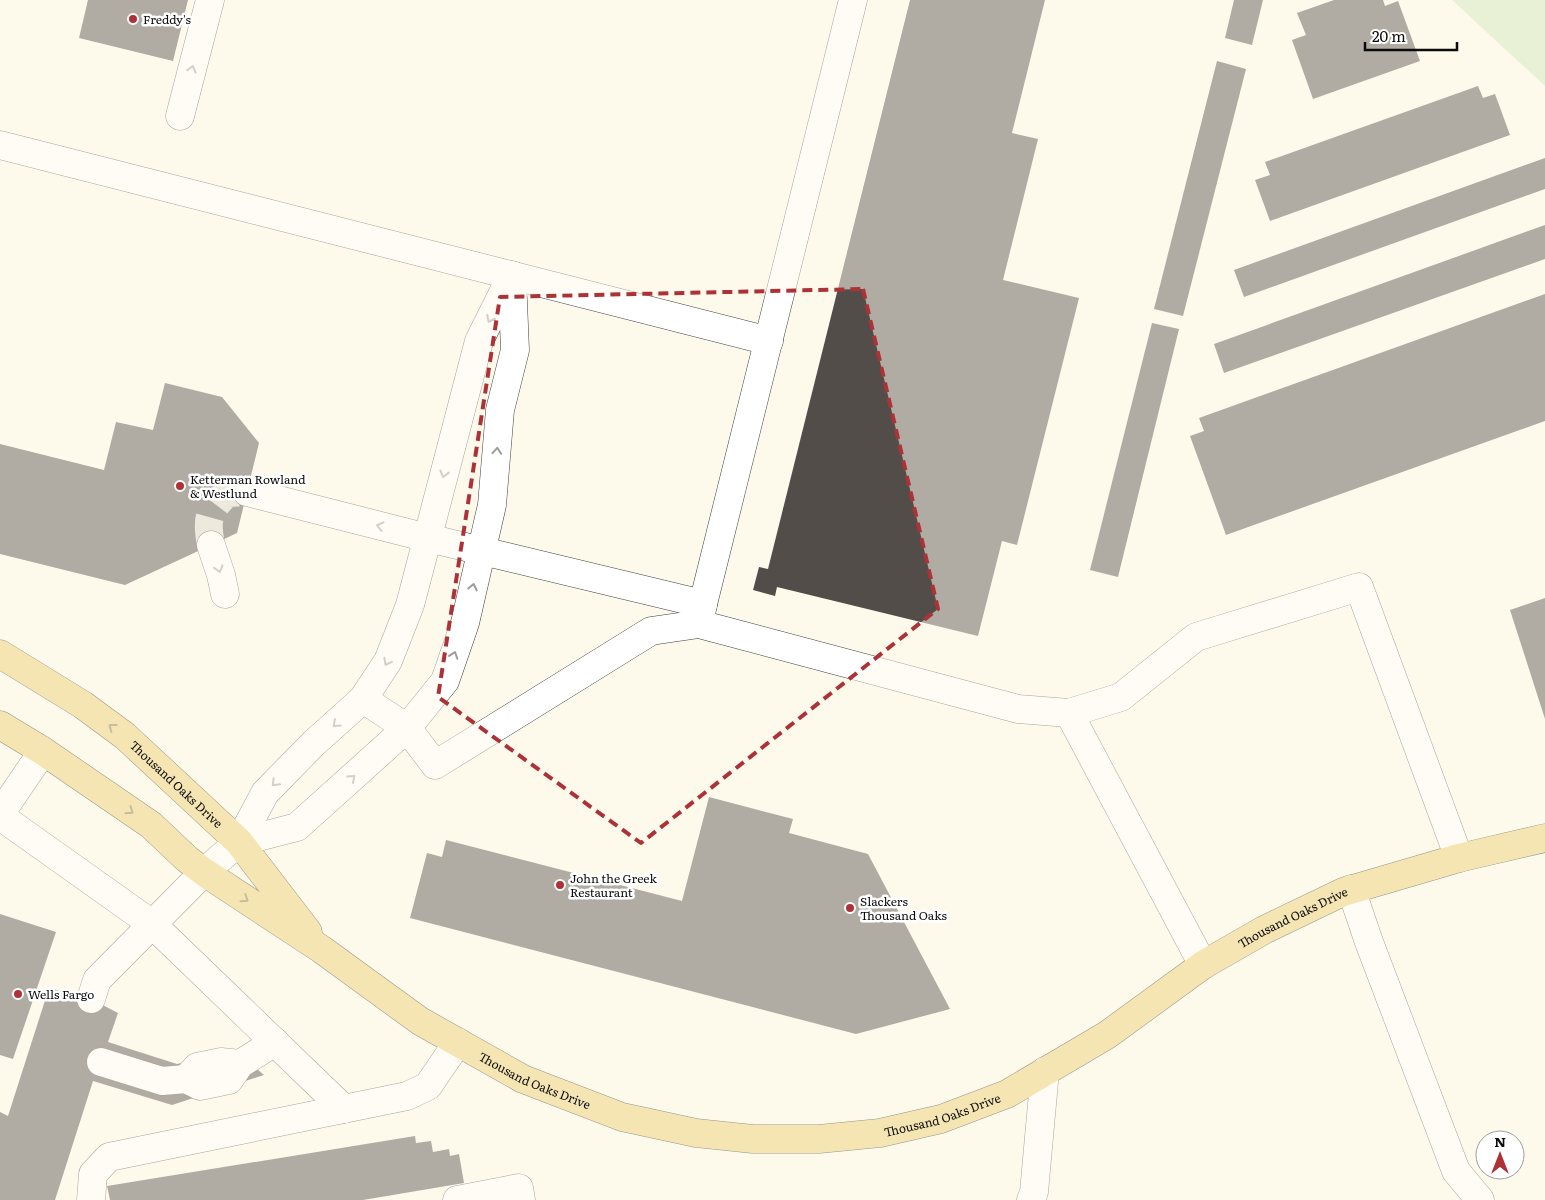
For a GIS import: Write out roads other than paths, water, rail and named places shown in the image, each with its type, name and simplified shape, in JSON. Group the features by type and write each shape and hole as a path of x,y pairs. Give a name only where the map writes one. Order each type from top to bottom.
{"main road":[{"name":"Thousand Oaks Drive","path":"0,654 83,704 125,736 239,842 321,949"},
{"name":"Thousand Oaks Drive","path":"0,724 151,825 187,859 204,872 321,949 420,1021 523,1079 622,1117 696,1133 753,1139 819,1139 889,1131 941,1119 1007,1094 1107,1035 1203,965 1264,930 1343,892 1459,858 1545,838"}],"lane":[{"path":"180,116 210,0"},
{"path":"701,614 853,0"},
{"path":"0,145 768,341"},
{"path":"91,999 97,980 204,872 239,842 265,793 314,743 362,699 388,661 410,605 479,341 512,276"},
{"path":"239,842 297,827 407,728 445,682 465,624 492,505 500,410 515,350 512,276"},
{"path":"247,492 481,551 701,614 1018,709 1069,713 1121,697 1196,637 1359,587 1459,858"},
{"path":"211,545 225,594"},
{"path":"362,699 407,728 435,765 651,631 701,614"},
{"path":"1069,713 1203,965"},
{"path":"43,751 0,815 152,924 344,1109"},
{"path":"1351,889 1369,942 1456,1171 1480,1200"},
{"path":"101,1062 162,1081 186,1079 198,1067 221,1062 240,1064 275,1042"},
{"path":"91,1200 93,1174 109,1157 406,1096 428,1086 458,1042"},
{"path":"1031,1200 1034,1192 1045,1071"},
{"path":"457,1200 519,1188 521,1200"}],"tunnel":[{"path":"211,545 209,522 216,505 227,493 247,492"}],"place":[{"name":"Freddy's","path":"133,19"},
{"name":"Ketterman Rowland & Westlund","path":"180,486"},
{"name":"John the Greek Restaurant","path":"560,885"},
{"name":"Slackers Thousand Oaks","path":"850,908"},
{"name":"Wells Fargo","path":"18,994"}]}
